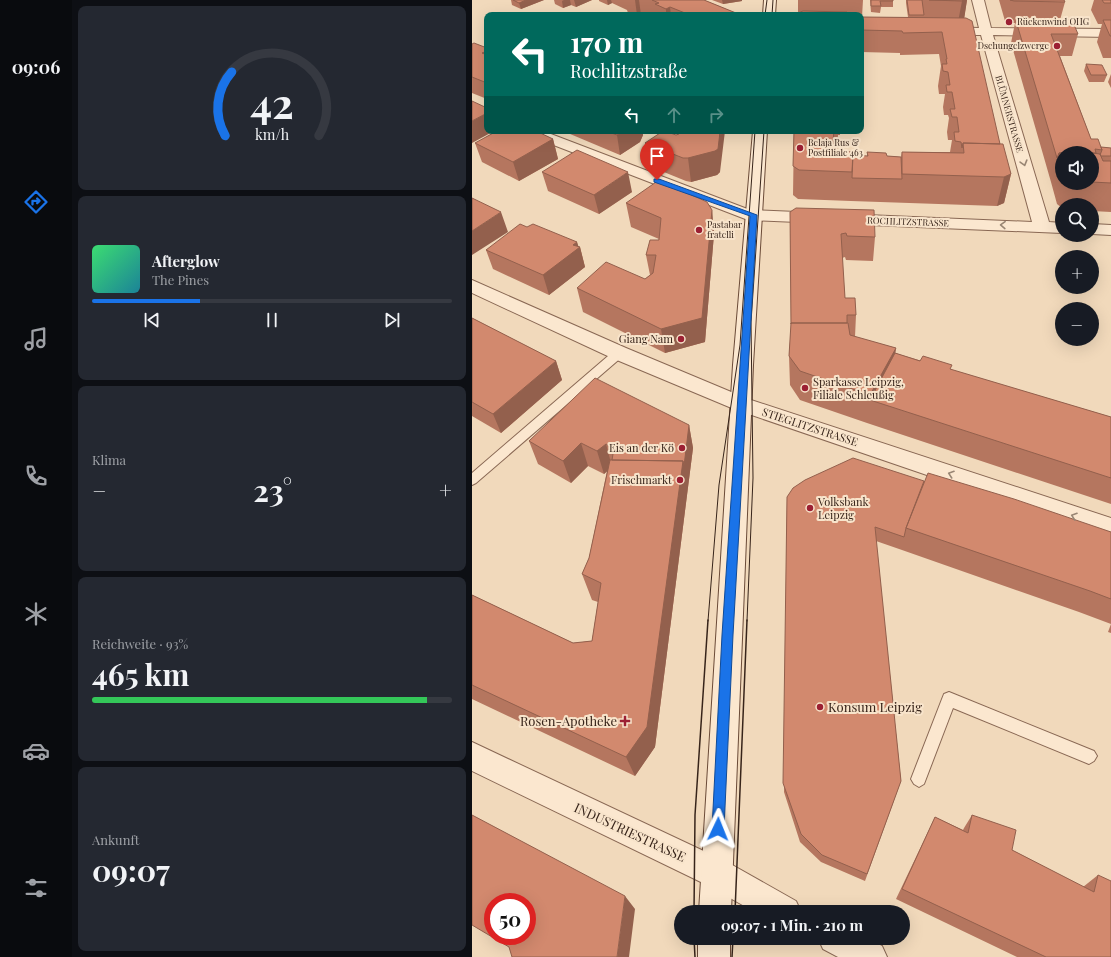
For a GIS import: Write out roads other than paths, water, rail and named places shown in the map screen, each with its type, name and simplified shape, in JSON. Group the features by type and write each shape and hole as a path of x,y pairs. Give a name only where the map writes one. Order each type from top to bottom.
{"street":[{"path":"769,12 770,0"},
{"name":"BLÜMNERSTRASSE","path":"978,0 1042,227"},
{"path":"931,31 1111,33"},
{"name":"ROCHLITZSTRASSE","path":"538,134 679,189 753,215 1055,228"},
{"path":"715,905 722,740 741,404 760,134"},
{"path":"1099,229 1111,230"},
{"name":"STIEGLITZSTRASSE","path":"472,286 619,353 741,404 1111,528"},
{"name":"INDUSTRIESTRASSE","path":"472,756 716,874 772,905"},
{"path":"714,945 714,957"},
{"path":"848,945 871,957"}],"lane":[{"path":"472,480 619,353"},
{"path":"919,779 949,699 1089,756"}],"tram line":[{"path":"765,12 767,0"},
{"path":"772,12 773,0"},
{"path":"708,621 719,485 740,345 755,134"},
{"path":"747,621 753,478 751,322 764,134"},
{"path":"694,905 695,815 708,620"},
{"path":"735,905 747,620"},
{"path":"694,945 695,957"},
{"path":"732,957 733,945"}],"place":[{"name":"Rückenwind OHG","path":"1009,22"},
{"name":"Dschungelzwerge","path":"1057,46"},
{"name":"Belaja Rus & Postfiliale 463","path":"800,148"},
{"name":"Pastabar fratelli","path":"699,230"},
{"name":"Giang Nam","path":"681,339"},
{"name":"Sparkasse Leipzig, Filiale Schleußig","path":"805,388"},
{"name":"Eis an der Kö","path":"682,448"},
{"name":"Frischmarkt","path":"680,480"},
{"name":"Volksbank Leipzig","path":"810,508"},
{"name":"Konsum Leipzig","path":"820,707"},
{"name":"Rosen-Apotheke","path":"625,721"}]}
